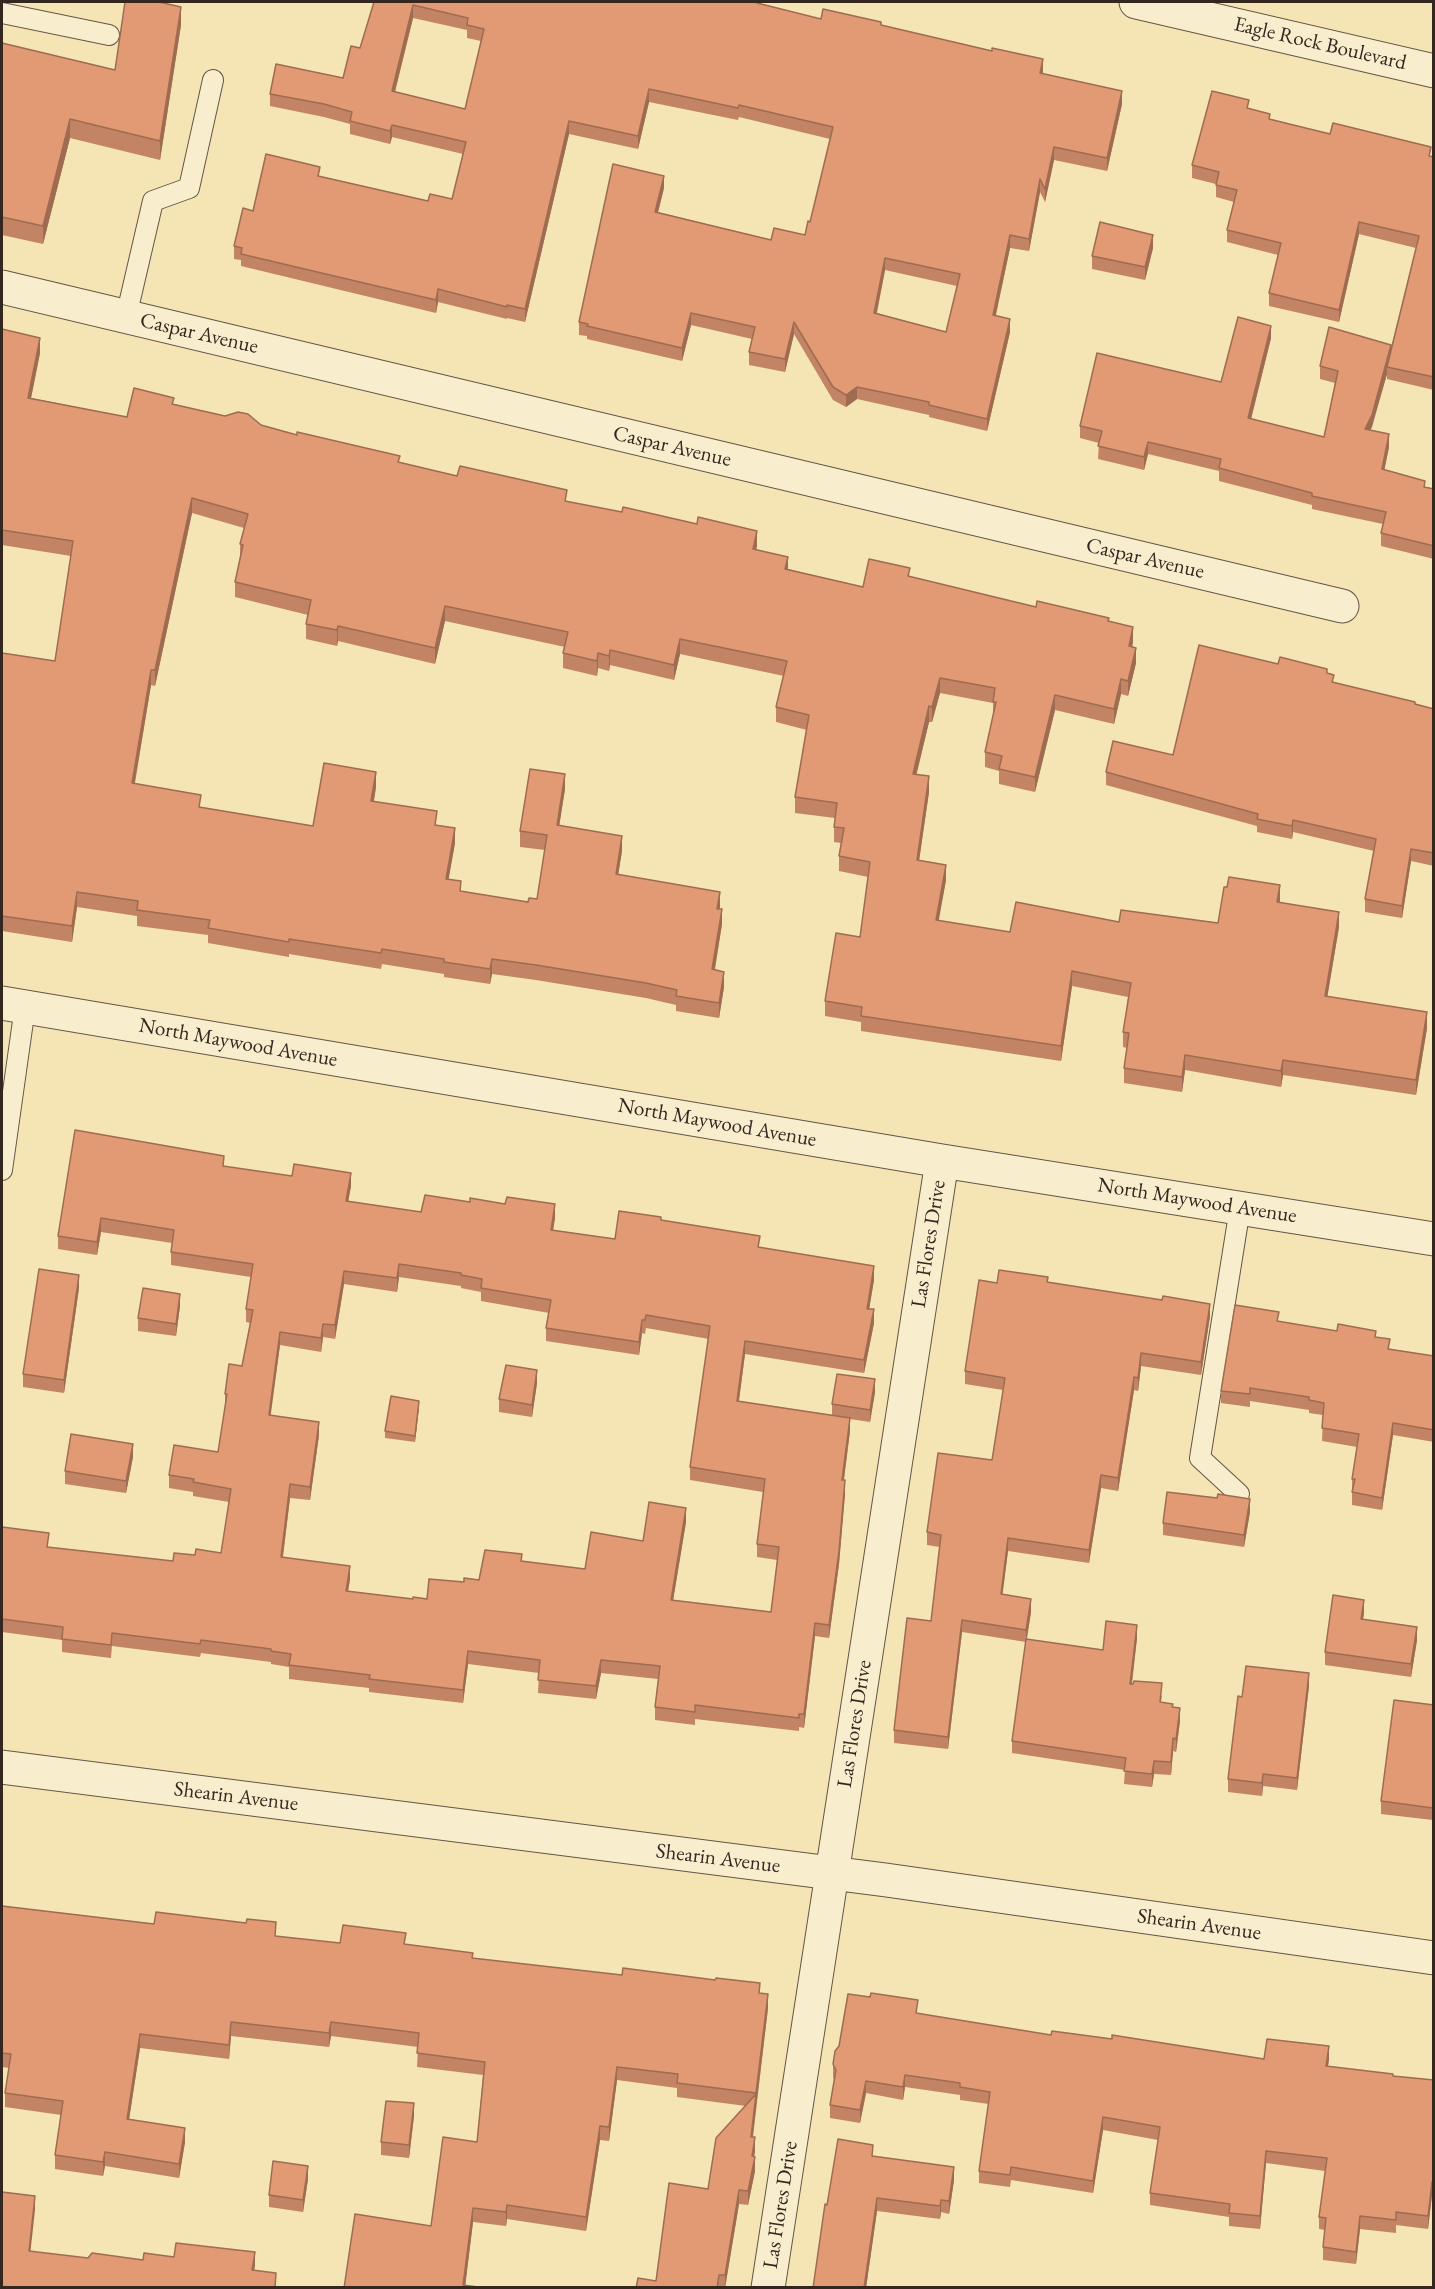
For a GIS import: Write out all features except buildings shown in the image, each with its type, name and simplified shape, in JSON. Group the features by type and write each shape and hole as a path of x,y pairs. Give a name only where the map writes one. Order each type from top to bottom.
{"street":[{"name":"Eagle Rock Boulevard","path":"1136,2 1434,71"},
{"name":"Caspar Avenue","path":"2,287 1342,606"},
{"name":"North Maywood Avenue","path":"13,1005 942,1161 1434,1239"},
{"name":"Las Flores Drive","path":"768,2288 942,1161"},
{"name":"Shearin Avenue","path":"2,1767 832,1874 1434,1958"}],"lane":[{"path":"2,13 109,35"},
{"path":"126,317 153,201 189,188 213,80"},
{"path":"2,1170 13,1005"},
{"path":"1239,1494 1200,1458 1240,1208"}]}
